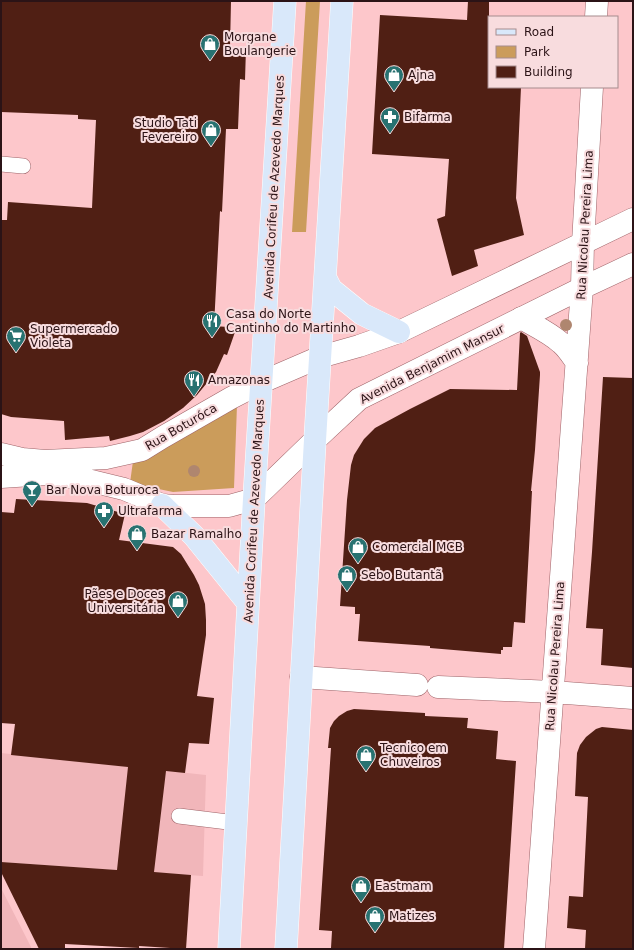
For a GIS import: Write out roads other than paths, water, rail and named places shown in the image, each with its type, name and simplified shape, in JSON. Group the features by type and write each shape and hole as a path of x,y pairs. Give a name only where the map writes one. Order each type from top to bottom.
{"main road":[{"name":"Avenida Corifeu de Azevedo Marques","path":"229,949 254,499 285,1"},
{"path":"286,949 342,1"},
{"path":"325,277 331,289 362,314 399,332"},
{"path":"162,505 194,536 248,603"}],"street":[{"path":"596,16 597,1"},
{"name":"Rua Nicolau Pereira Lima","path":"534,949 577,363 592,88"},
{"path":"262,382 320,356 359,346 399,332 633,218"},
{"name":"Avenida Benjamim Mansur","path":"254,499 359,399 633,264"},
{"path":"521,318 546,332 561,343 577,363"},
{"name":"Rua Boturóca","path":"1,477 142,450 231,398 262,382"},
{"name":"Rua Boturóca","path":"1,454 22,459 45,468 83,479 124,489 162,505 229,506 254,499"},
{"path":"301,677 633,698"}],"lane":[{"path":"1,164 23,166"},
{"path":"179,816 236,823"}],"place":[{"name":"Morgane Boulangerie","path":"210,61"},
{"name":"Ajna","path":"394,92"},
{"name":"Bifarma","path":"390,134"},
{"name":"Studio Tati Fevereiro","path":"211,147"},
{"name":"Casa do Norte Cantinho do Martinho","path":"212,338"},
{"name":"Supermercado Violeta","path":"16,353"},
{"name":"Amazonas","path":"194,397"},
{"name":"Bar Nova Boturoca","path":"32,507"},
{"name":"Ultrafarma","path":"104,528"},
{"name":"Bazar Ramalho","path":"137,551"},
{"name":"Comercial MCB","path":"358,564"},
{"name":"Sebo Butantã","path":"347,592"},
{"name":"Pães e Doces Universitária","path":"178,618"},
{"name":"Tecnico em Chuveiros","path":"366,772"},
{"name":"Eastmam","path":"361,903"},
{"name":"Matizes","path":"375,933"}]}
